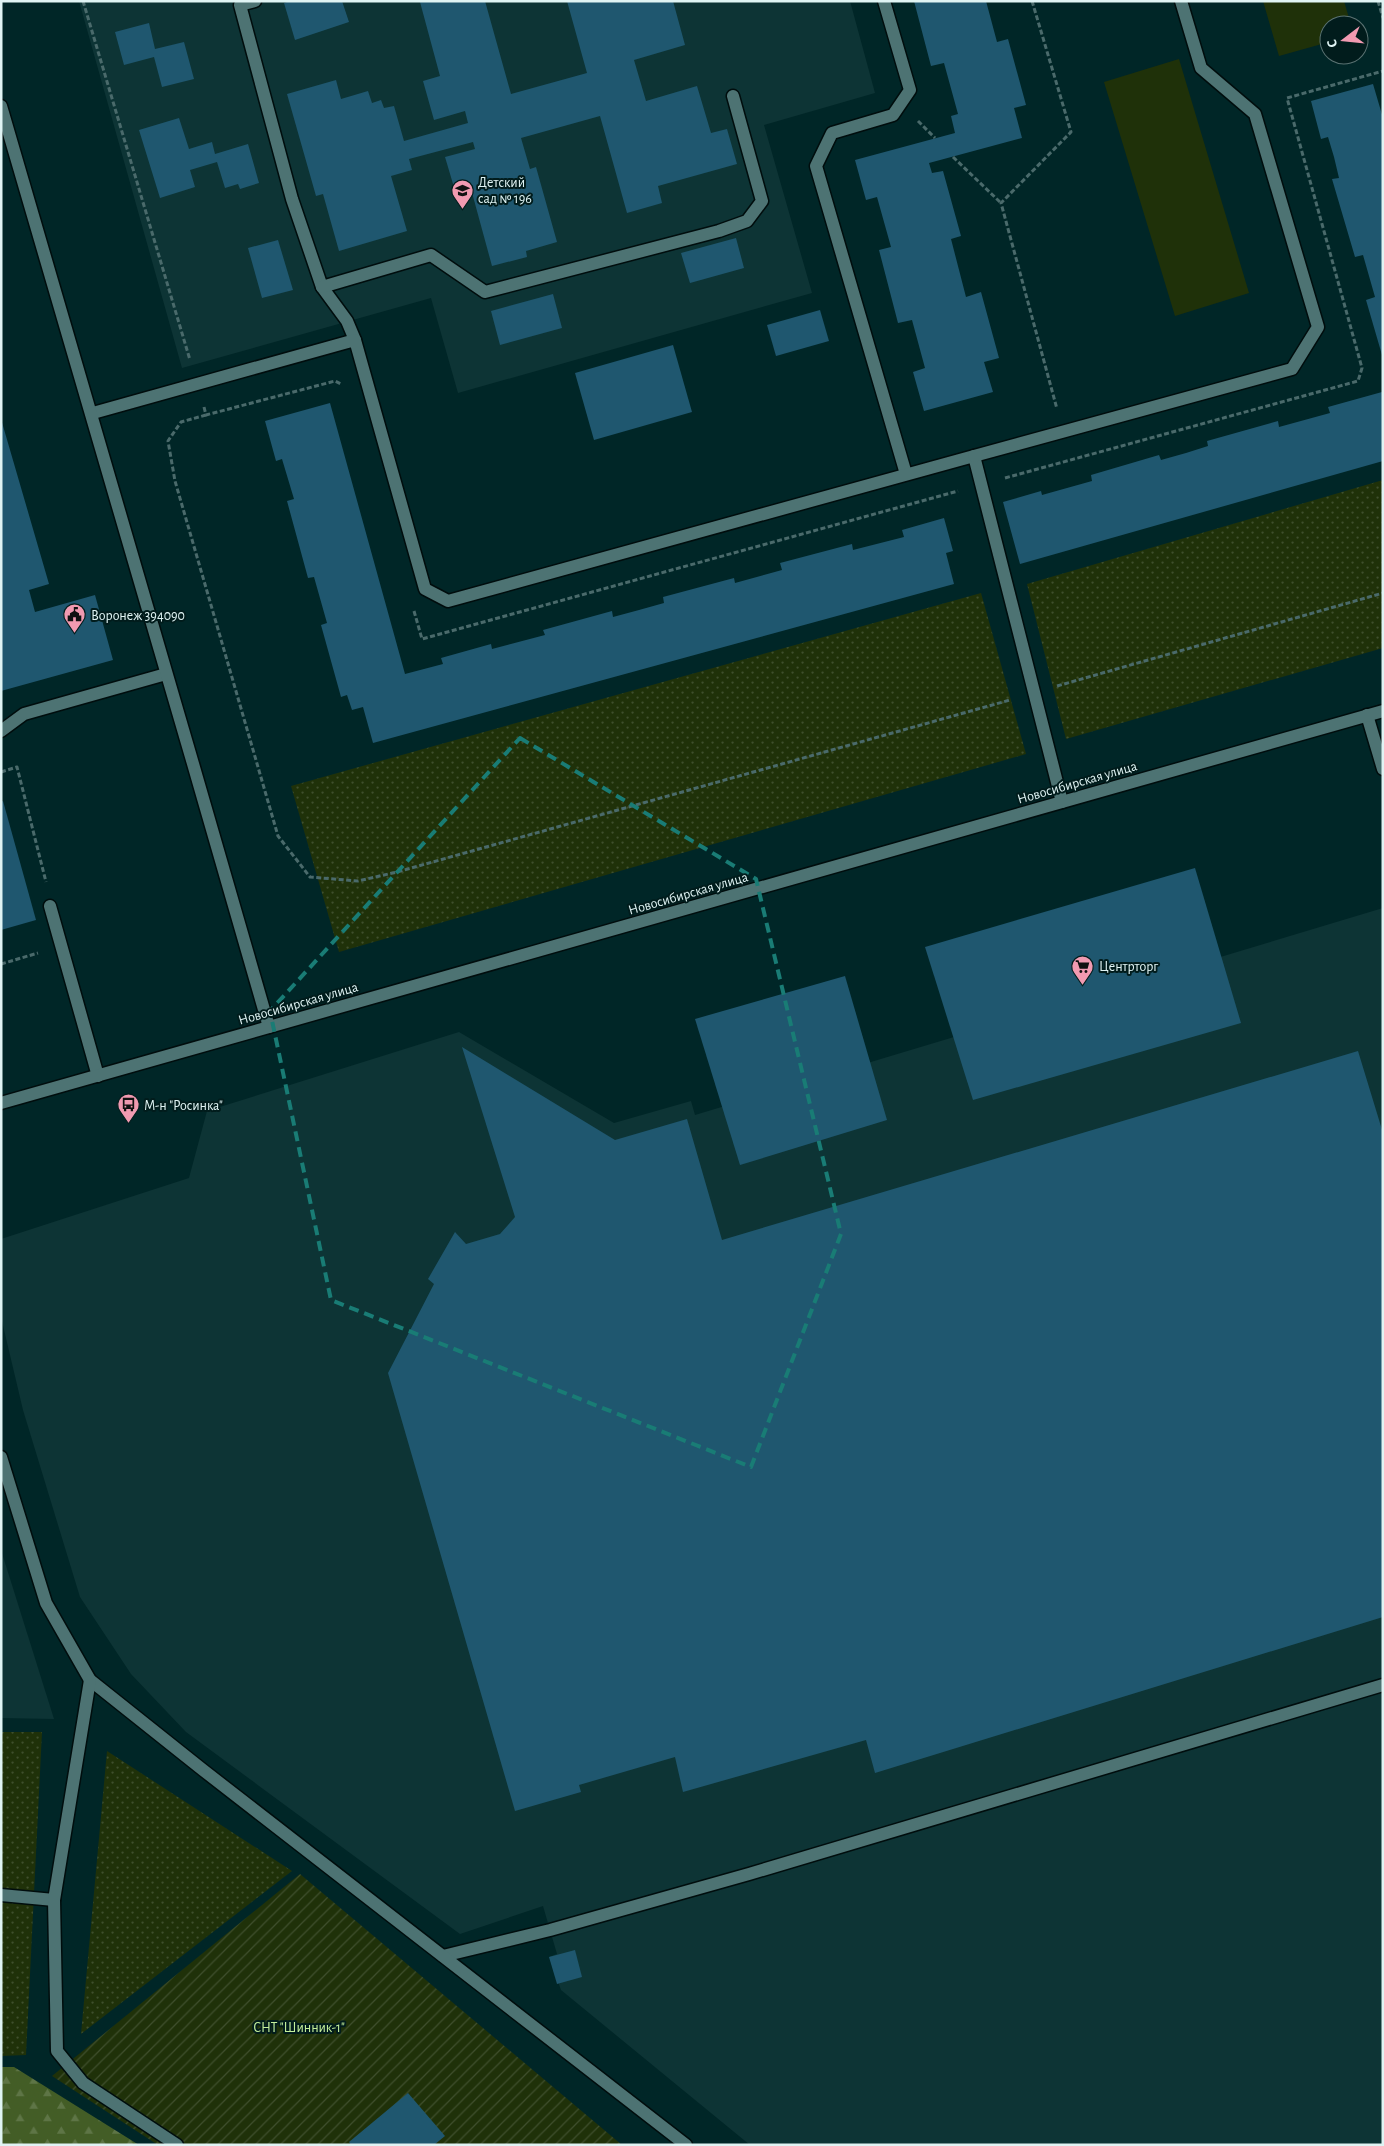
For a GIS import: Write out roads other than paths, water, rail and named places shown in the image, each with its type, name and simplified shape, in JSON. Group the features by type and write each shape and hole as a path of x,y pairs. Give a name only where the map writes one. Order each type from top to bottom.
{"street":[{"path":"255,1 240,5 292,199 322,287 347,322 355,340 425,589 448,601 1292,369 1318,328 1255,114 1201,68 1181,1"},
{"path":"884,1 910,90 893,115 832,133 816,166 906,474"},
{"path":"322,287 431,254 484,292 719,231 747,221 762,201 733,96"},
{"path":"1,106 93,413 166,674 269,1027"},
{"path":"93,413 355,340"},
{"path":"974,456 1062,802"},
{"path":"1,731 24,714 166,674"},
{"name":"Новосибирская улица","path":"1,1103 1383,711"},
{"path":"1367,715 1383,769"},
{"path":"50,906 98,1076"},
{"path":"1,1457 46,1603 90,1680 686,2145"},
{"path":"90,1680 54,1900 57,2051 83,2083 177,2145"},
{"path":"443,1956 550,1930 749,1874 1383,1685"},
{"path":"1,1896 54,1900"}],"place":[{"name":"Детский сад № 196","path":"462,209"},
{"name":"Воронеж 394090","path":"75,634"},
{"name":"Центрторг","path":"1083,985"},
{"name":"М-н \"Росинка\"","path":"128,1124"}],"park label":[{"name":"СНТ \"Шинник-1\"","path":"299,2027"}]}
